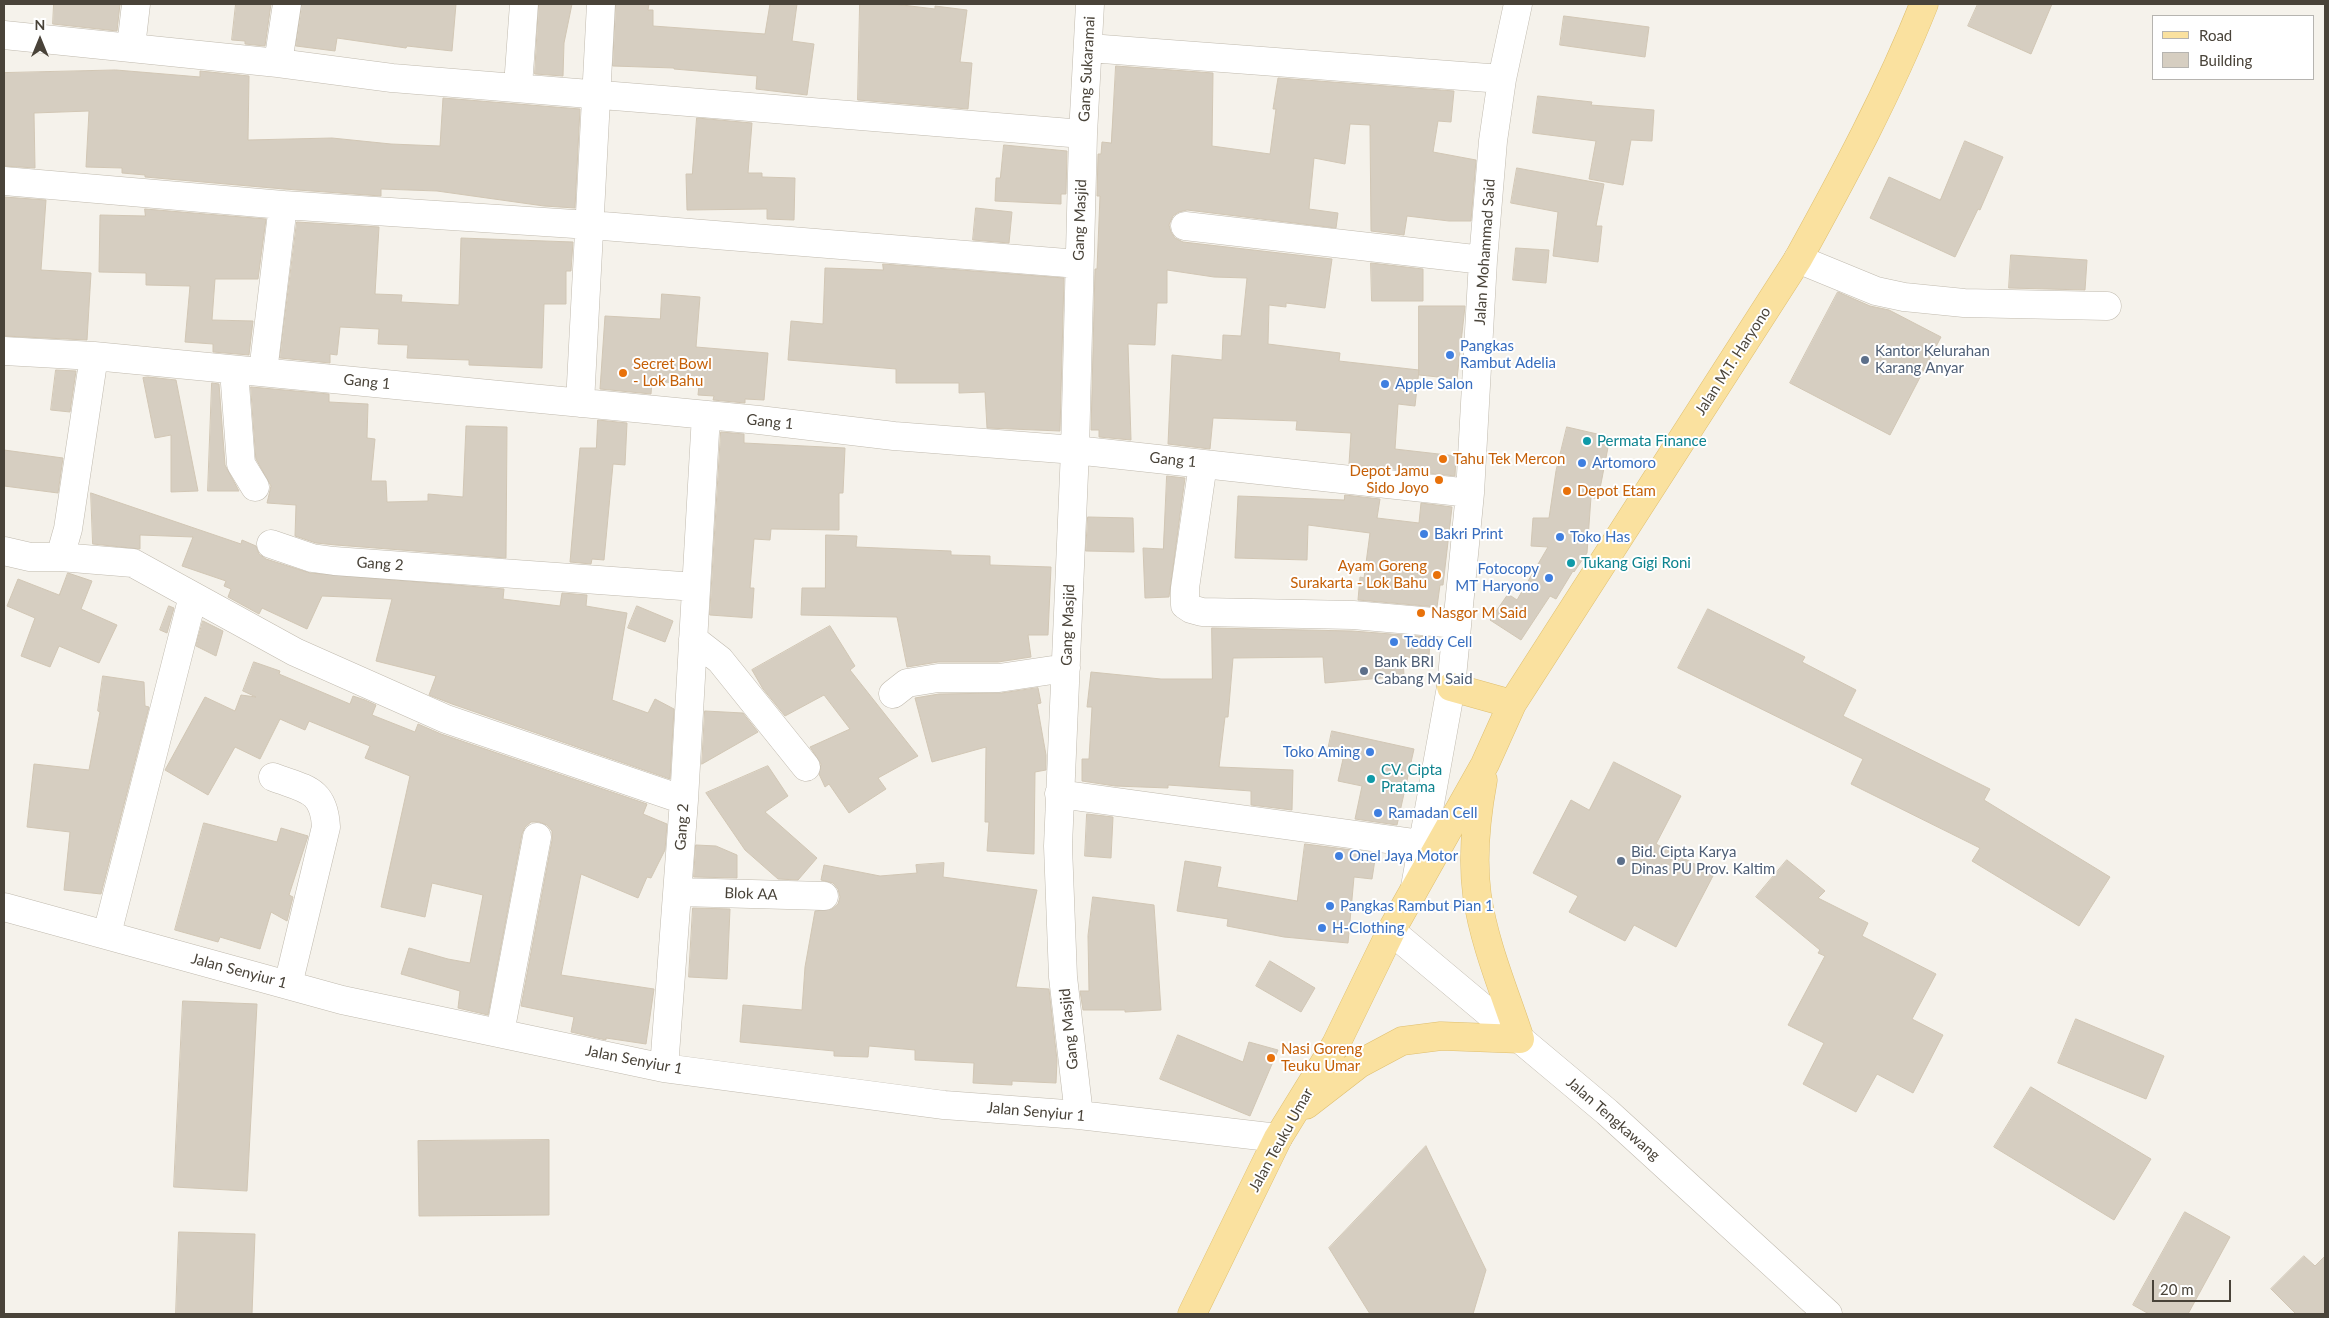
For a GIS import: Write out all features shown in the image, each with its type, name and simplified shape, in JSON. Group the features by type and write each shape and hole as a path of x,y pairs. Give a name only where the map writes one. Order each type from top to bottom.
{"main road":[{"name":"Jalan M.T. Haryono","path":"1415,888 1485,764 1512,704 1798,259 1837,188 1905,52 1924,4"},
{"path":"1451,687 1512,704"},
{"path":"1285,1128 1359,1064 1402,1041 1441,1036 1520,1039 1486,933 1477,895 1476,848 1479,804 1485,764"},
{"name":"Jalan Teuku Umar","path":"1192,1314 1285,1128 1336,1044 1391,931 1415,888"}],"street":[{"path":"131,47 136,4"},
{"path":"278,63 286,4"},
{"path":"518,86 524,4"},
{"path":"580,403 601,4"},
{"name":"Gang Sukaramai","path":"1083,134 1090,4"},
{"name":"Jalan Mohammad Said","path":"1415,888 1451,687 1470,493 1483,260 1493,141 1502,79 1518,4"},
{"path":"4,35 278,63 392,78 518,86 1083,134"},
{"path":"1089,48 1502,79"},
{"name":"Gang Masjid","path":"1079,1115 1063,978 1058,846 1075,450 1083,134"},
{"path":"4,181 283,205 590,225 1079,264"},
{"path":"263,372 283,205"},
{"path":"1184,226 1483,260"},
{"path":"1798,259 1876,291 1904,297 1964,303 2107,306"},
{"name":"Gang 1","path":"4,352 82,355 706,415 894,436 1075,450 1470,493"},
{"path":"60,557 68,529 82,355"},
{"path":"234,370 241,464 255,487"},
{"name":"Gang 2","path":"664,1068 684,800 706,415"},
{"path":"1203,464 1185,588 1185,604 1191,609 1202,612 1353,615 1457,624"},
{"name":"Gang 2","path":"271,544 305,556 334,561 696,587"},
{"path":"4,551 30,556 133,563 295,652 446,719 684,800"},
{"path":"107,934 194,596"},
{"path":"693,639 720,660 806,767"},
{"path":"892,694 908,683 938,678 999,678 1066,668"},
{"path":"273,777 310,791 325,810 326,827 288,985"},
{"path":"1059,794 1422,844"},
{"path":"500,1033 537,837"},
{"name":"Blok AA","path":"678,892 824,896"},
{"name":"Jalan Senyiur 1","path":"4,907 342,1000 664,1068 944,1105 1285,1128"},
{"name":"Jalan Tengkawang","path":"1391,931 1607,1112 1828,1314"}],"building":[{"path":"54,4 120,4 117,31 53,24"},
{"path":"236,4 271,4 265,46 245,44 245,41 232,40"},
{"path":"302,4 456,4 452,51 407,46 406,48 337,38 335,51 296,46"},
{"path":"539,4 572,4 564,43 563,76 535,74"},
{"path":"616,4 649,4 648,10 653,10 653,26 765,34 770,4 797,4 792,41 814,44 807,95 756,89 757,76 674,68 613,66"},
{"path":"860,4 894,4 935,9 935,6 967,10 960,62 972,63 968,109 858,100"},
{"path":"1978,4 2052,4 2031,54 1968,26"},
{"path":"1564,16 1649,27 1645,57 1560,45"},
{"path":"1116,66 1213,73 1212,146 1270,154 1276,109 1273,109 1278,78 1454,91 1451,122 1438,121 1433,152 1476,160 1471,221 1449,221 1407,216 1404,235 1371,231 1370,125 1350,124 1345,164 1314,158 1309,209 1338,213 1336,228 1187,210 1173,216 1169,225 1175,238 1183,242 1332,259 1325,308 1286,303 1286,307 1269,305 1268,344 1340,353 1339,361 1419,370 1415,406 1398,404 1395,449 1456,456 1455,476 1349,464 1351,433 1296,430 1297,421 1213,418 1210,449 1168,444 1172,355 1222,360 1223,335 1241,336 1247,278 1214,277 1167,270 1167,303 1157,303 1155,345 1128,344 1131,440 1099,437 1099,430 1091,430 1095,269 1097,269 1100,196 1097,196 1098,154 1101,154 1102,142 1111,143"},
{"path":"116,70 200,77 200,71 249,76 248,140 332,138 391,144 440,146 443,98 580,109 575,208 544,206 437,191 381,189 381,196 145,177 145,175 122,173 122,168 86,167 89,111 34,113 35,168 4,166 4,73"},
{"path":"1538,96 1592,102 1591,105 1654,110 1652,141 1631,140 1623,185 1589,179 1596,141 1533,133"},
{"path":"697,118 752,123 748,173 762,173 762,177 795,178 794,220 767,219 767,209 687,210 686,174 692,174"},
{"path":"1965,141 2003,157 1980,210 1978,209 1955,257 1870,218 1889,177 1940,200"},
{"path":"1004,145 1067,151 1066,194 1061,194 1061,204 995,201 996,178 1000,178"},
{"path":"1517,168 1604,184 1596,226 1602,226 1598,262 1553,256 1558,212 1511,203"},
{"path":"4,197 46,200 41,270 91,273 87,340 4,336"},
{"path":"976,208 1012,212 1009,243 973,240"},
{"path":"145,209 266,219 258,279 215,279 212,320 253,321 249,355 213,352 213,344 185,342 190,286 146,285 146,273 99,272 100,215 145,216"},
{"path":"297,222 379,227 375,294 402,295 401,302 459,305 461,238 573,242 571,271 566,271 566,304 544,304 542,368 469,365 469,360 407,358 408,345 378,344 379,329 340,327 337,355 330,354 330,363 280,358"},
{"path":"1516,248 1549,250 1546,283 1513,280"},
{"path":"2011,255 2087,260 2085,290 2009,288"},
{"path":"1371,263 1423,269 1423,301 1372,301"},
{"path":"883,264 1064,278 1060,431 987,428 985,392 959,393 959,383 896,383 896,369 788,360 791,321 823,324 825,268 883,270"},
{"name":"Kantor Kelurahan Karang Anyar","path":"1838,292 1870,306 1889,310 1941,337 1890,435 1790,383"},
{"path":"662,294 700,297 696,347 768,353 764,400 745,399 745,403 713,400 714,396 698,395 699,385 652,381 651,394 600,389 605,316 660,319"},
{"path":"1419,306 1465,306 1457,379 1419,375"},
{"path":"56,370 76,371 70,412 51,410"},
{"path":"143,378 176,380 198,491 171,492 171,435 155,438"},
{"path":"212,383 219,384 225,465 239,491 208,491"},
{"path":"251,387 329,394 329,402 368,404 367,438 375,439 371,481 386,481 387,502 428,501 428,494 463,497 466,426 507,427 506,558 316,543 295,536 296,505 267,503 271,486 256,459"},
{"path":"598,420 627,423 625,465 613,464 604,560 592,559 591,564 570,562 580,448 596,448"},
{"path":"1567,427 1610,437 1598,499 1591,497 1587,553 1573,571 1556,599 1550,596 1521,640 1490,620 1508,594 1517,600 1548,547 1531,546 1533,518 1549,518 1556,471"},
{"path":"721,432 744,434 744,443 845,448 843,493 839,493 839,530 771,529 770,540 754,539 750,588 754,588 752,618 710,615"},
{"path":"4,450 63,458 58,493 4,486"},
{"path":"1167,476 1185,478 1169,597 1145,598 1143,548 1163,549"},
{"path":"91,493 241,544 242,540 256,546 259,554 266,559 310,573 504,589 503,599 560,606 562,593 587,595 586,606 627,613 612,700 648,713 655,699 674,709 670,779 429,695 436,676 376,661 392,599 322,596 307,629 262,608 259,614 228,597 231,589 224,586 226,581 182,566 193,537 140,535 140,549 93,544"},
{"path":"1345,495 1380,499 1377,518 1419,523 1421,503 1452,507 1443,585 1440,585 1437,607 1358,600 1360,577 1364,578 1370,533 1308,525 1307,560 1235,558 1238,496 1344,500"},
{"path":"1088,517 1133,518 1134,552 1086,551"},
{"path":"826,535 857,536 856,547 951,551 951,555 990,556 990,565 1051,567 1048,635 1028,635 1031,657 998,662 938,662 907,667 897,617 801,615 802,588 825,588"},
{"path":"68,573 92,581 81,609 117,625 99,663 59,646 50,667 21,656 35,618 7,606 18,579 59,595"},
{"path":"169,606 174,608 167,633 160,630"},
{"path":"637,606 673,621 665,642 628,628"},
{"path":"1708,609 1805,657 1802,662 1856,690 1843,716 1990,789 1984,800 2110,877 2079,926 1972,861 1980,848 1851,784 1863,759 1678,668"},
{"path":"203,621 223,631 216,656 196,646"},
{"path":"830,626 855,666 850,670 918,756 878,778 886,789 849,813 829,784 825,787 819,774 821,764 810,747 850,729 824,695 785,716 763,689 752,670"},
{"path":"1212,628 1352,631 1430,637 1429,658 1403,657 1404,676 1325,683 1323,657 1233,658 1228,717 1225,717 1219,767 1293,770 1292,810 1251,805 1251,791 1168,785 1168,788 1115,786 1082,781 1082,759 1089,759 1092,707 1087,707 1091,672 1161,679 1212,679"},
{"path":"254,662 280,671 279,674 350,704 353,696 365,700 376,705 372,715 415,732 418,724 441,734 647,804 643,814 667,824 665,850 651,878 647,877 638,898 581,874 561,975 654,989 646,1044 606,1038 606,1040 571,1032 574,1017 521,1006 552,840 552,831 547,825 531,822 525,827 522,834 488,1015 458,1008 460,991 401,974 409,948 470,963 483,895 432,883 425,917 381,907 410,776 365,758 370,746 309,721 305,730 280,719 260,759 235,747 208,795 165,770 205,697 235,711 241,695 256,697 243,691"},
{"path":"103,676 144,682 145,706 149,707 101,894 64,890 70,832 27,827 34,764 89,770 100,712 98,711"},
{"path":"1038,688 1041,703 1037,704 1046,755 1046,770 1035,772 1034,854 987,851 989,822 985,822 986,747 932,762 915,698 939,694 1001,693"},
{"path":"705,711 743,713 758,732 702,764"},
{"path":"1332,731 1414,749 1397,825 1355,819 1362,786 1338,781 1343,759 1327,755"},
{"path":"1614,762 1681,796 1656,844 1714,874 1676,947 1634,925 1625,941 1569,912 1578,896 1533,873 1571,800 1589,810"},
{"path":"768,766 788,796 765,812 817,858 798,880 778,879 745,850 706,793"},
{"path":"1087,814 1113,817 1111,858 1085,856"},
{"path":"204,823 277,842 281,828 308,836 289,895 293,897 287,921 271,912 260,949 220,937 218,942 175,930"},
{"path":"1305,844 1376,853 1372,879 1354,877 1348,943 1284,937 1227,926 1228,919 1177,911 1185,861 1221,867 1217,887 1297,901"},
{"path":"696,845 716,846 737,855 737,878 694,877"},
{"path":"1787,860 1825,891 1818,898 1868,923 1862,936 1936,974 1912,1019 1943,1035 1913,1093 1877,1074 1856,1112 1803,1084 1824,1043 1788,1025 1825,956 1818,953 1820,950 1756,897"},
{"path":"944,863 943,877 1037,890 1016,987 1049,989 1057,1060 1056,1083 1012,1081 1012,1085 973,1083 974,1063 915,1060 915,1050 869,1046 868,1057 834,1056 834,1051 740,1042 743,1005 802,1010 805,967 815,911 832,909 838,904 840,897 838,889 833,883 821,880 824,865 880,876 917,873 916,865"},
{"path":"1093,897 1154,905 1161,1010 1125,1012 1125,1010 1083,1010 1080,991 1089,991 1088,936"},
{"path":"693,908 730,909 727,979 689,977"},
{"path":"1270,961 1315,988 1301,1012 1256,986"},
{"path":"183,1001 257,1004 247,1191 174,1187"},
{"path":"2076,1019 2164,1056 2146,1099 2058,1063"},
{"path":"1178,1035 1243,1062 1249,1042 1278,1050 1250,1116 1160,1079"},
{"path":"2031,1087 2151,1159 2114,1220 1994,1147"},
{"path":"549,1140 549,1215 419,1216 418,1141"},
{"path":"1426,1146 1486,1270 1473,1314 1370,1314 1329,1248"},
{"path":"2185,1212 2230,1237 2188,1314 2149,1314 2133,1305"},
{"path":"179,1232 255,1234 252,1314 176,1314"},
{"path":"2304,1256 2315,1266 2325,1256 2325,1314 2296,1314 2271,1289"}],"place":[{"name":"Pangkas Rambut Adelia","path":"1450,355"},
{"name":"Kantor Kelurahan Karang Anyar","path":"1865,360"},
{"name":"Secret Bowl - Lok Bahu","path":"623,373"},
{"name":"Apple Salon","path":"1385,384"},
{"name":"Permata Finance","path":"1587,441"},
{"name":"Tahu Tek Mercon","path":"1443,459"},
{"name":"Artomoro","path":"1582,463"},
{"name":"Depot Jamu Sido Joyo","path":"1439,480"},
{"name":"Depot Etam","path":"1567,491"},
{"name":"Bakri Print","path":"1424,534"},
{"name":"Toko Has","path":"1560,537"},
{"name":"Tukang Gigi Roni","path":"1571,563"},
{"name":"Ayam Goreng Surakarta - Lok Bahu","path":"1437,575"},
{"name":"Fotocopy MT Haryono","path":"1549,578"},
{"name":"Nasgor M Said","path":"1421,613"},
{"name":"Teddy Cell","path":"1394,642"},
{"name":"Bank BRI Cabang M Said","path":"1364,671"},
{"name":"Toko Aming","path":"1370,752"},
{"name":"CV. Cipta Pratama","path":"1371,779"},
{"name":"Ramadan Cell","path":"1378,813"},
{"name":"Onel Jaya Motor","path":"1339,856"},
{"name":"Bid. Cipta Karya Dinas PU Prov. Kaltim","path":"1621,861"},
{"name":"Pangkas Rambut Pian 1","path":"1330,906"},
{"name":"H-Clothing","path":"1322,928"},
{"name":"Nasi Goreng Teuku Umar","path":"1271,1058"}]}
